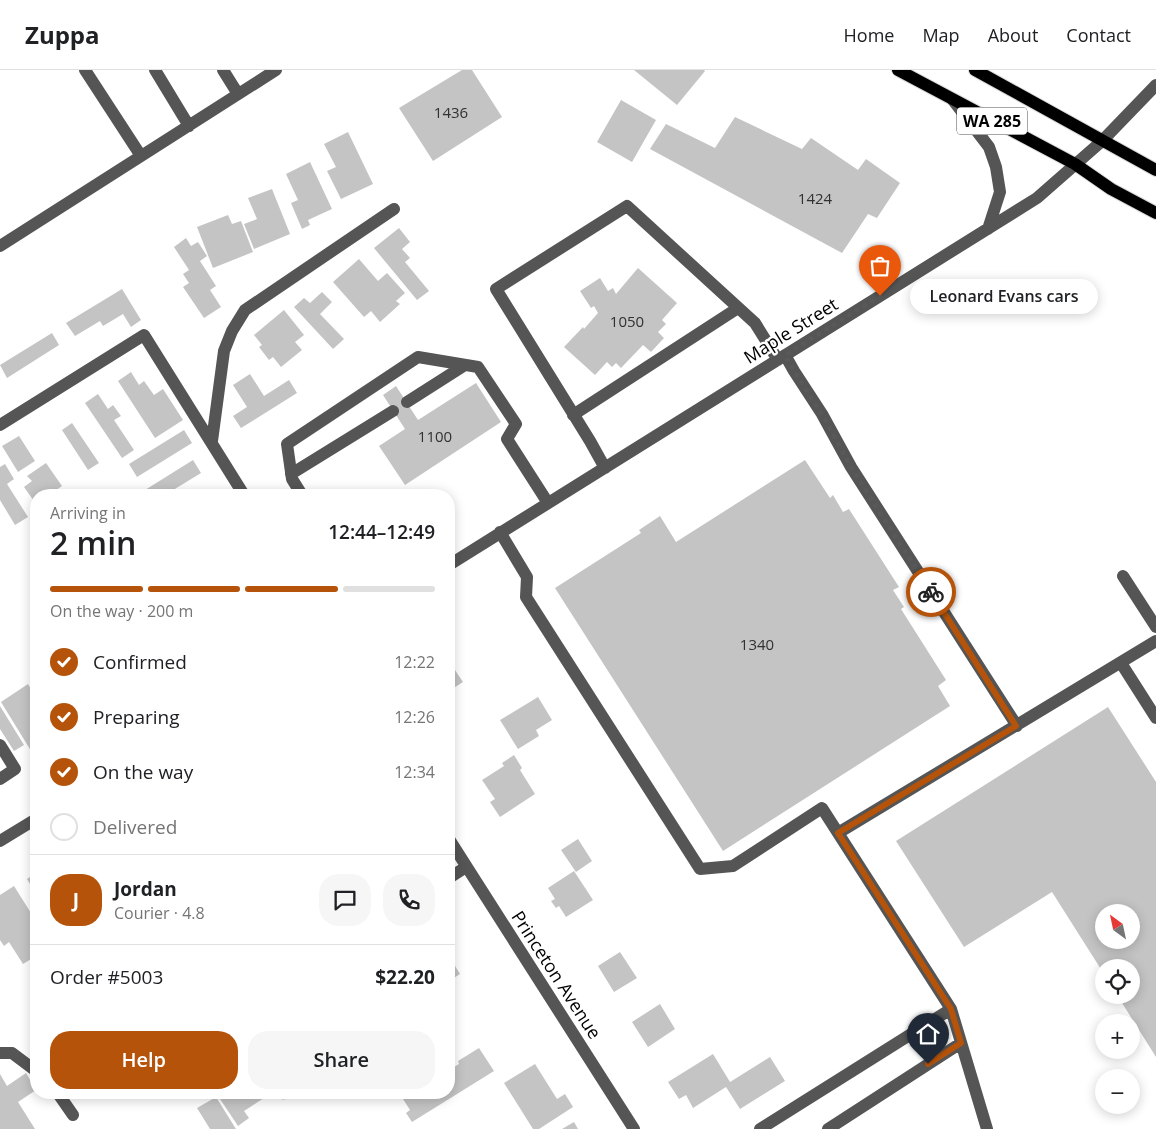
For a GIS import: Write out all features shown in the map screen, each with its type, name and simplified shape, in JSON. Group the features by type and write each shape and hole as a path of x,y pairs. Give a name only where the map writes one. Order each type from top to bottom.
{"main road":[{"name":"WA 285","path":"898,70 1075,164 1111,189 1156,212"},
{"name":"WA 285","path":"975,70 1156,170"}],"street":[{"path":"86,70 141,156"},
{"path":"155,70 189,126"},
{"path":"223,70 238,94"},
{"path":"0,246 276,70"},
{"name":"Maple Street","path":"455,561 1037,198 1102,141 1156,85"},
{"name":"WA 285","path":"953,100 990,147 996,167 1000,192 988,229"},
{"path":"605,468 496,289 627,206 755,323 794,371 822,414 851,467 1016,726"},
{"path":"212,441 224,351 232,331 245,310 394,209"},
{"path":"573,415 738,308"},
{"path":"0,425 144,335 240,489"},
{"path":"298,489 292,479 287,444 418,357 478,367 516,424 507,439 548,503"},
{"path":"407,402 465,364"},
{"path":"291,474 393,411"},
{"path":"500,532 527,577 526,597 700,869 733,866 822,808 951,1009 987,1129"},
{"path":"1123,576 1156,627"},
{"path":"838,833 1156,641"},
{"path":"1121,663 1156,718"},
{"path":"0,746 15,770 0,779"},
{"path":"0,841 30,823"},
{"name":"Princeton Avenue","path":"455,849 634,1129"},
{"path":"455,874 466,867"},
{"path":"760,1129 951,1009"},
{"path":"828,1129 961,1043"},
{"path":"0,1053 12,1053 30,1066"},
{"path":"62,1099 73,1115"}],"building":[{"path":"462,70 472,70 502,117 433,161 399,108"},
{"path":"634,70 704,70 705,71 677,105"},
{"path":"621,100 656,120 632,162 597,142"},
{"path":"735,117 802,149 811,138 858,170 866,159 900,183 877,218 868,214 842,253 650,149 666,124 715,148"},
{"path":"348,132 373,184 341,199 327,171 336,167 324,144"},
{"path":"310,162 332,209 308,220 310,225 302,229 291,203 298,200 286,174"},
{"path":"272,189 290,234 254,249 244,224 257,219 248,198"},
{"path":"228,215 232,224 241,221 253,252 213,268 197,227"},
{"path":"399,228 410,242 402,249 410,258 405,262 429,291 417,300 374,248"},
{"path":"186,238 191,246 198,242 207,256 200,261 216,286 210,290 221,307 204,318 183,287 189,283 183,274 189,270 174,247"},
{"path":"359,259 378,281 387,273 405,293 396,301 400,304 380,322 371,311 364,317 333,282"},
{"path":"638,268 677,303 662,320 666,324 658,332 664,338 651,352 643,345 621,368 616,363 612,367 607,362 595,375 564,347 598,313 594,306 591,308 580,291 600,278 608,291 613,288 616,294"},
{"path":"122,289 141,320 131,327 123,314 103,326 100,321 75,336 66,323"},
{"path":"322,292 332,302 320,314 344,339 333,349 294,307 304,298 310,303"},
{"path":"284,310 304,335 295,342 302,350 281,367 273,357 269,360 259,347 262,345 254,335"},
{"path":"52,333 59,345 7,378 0,365"},
{"path":"131,372 139,385 144,381 154,395 163,389 183,420 155,438 118,381"},
{"path":"250,374 264,396 289,380 297,393 241,428 233,416 247,407 233,385"},
{"path":"476,383 501,422 405,485 379,446 405,429 383,395 396,386 418,420"},
{"path":"98,394 108,409 113,405 121,416 114,420 134,450 122,458 85,403"},
{"path":"72,423 99,463 88,470 62,430"},
{"path":"184,430 192,443 137,477 129,464"},
{"path":"19,436 35,461 18,472 2,446"},
{"path":"193,460 201,473 175,489 147,489"},
{"path":"805,460 830,498 833,495 843,512 849,509 899,587 893,590 904,607 901,609 946,680 938,686 950,706 723,851 555,588 641,533 639,530 660,516 676,542"},
{"path":"46,463 62,486 58,489 30,489 30,496 24,487 32,481 27,476"},
{"path":"5,464 14,479 7,484 28,517 15,525 0,500 0,467"},
{"path":"455,670 463,682 455,687"},
{"path":"28,684 30,688 30,749 1,702"},
{"path":"538,697 552,720 536,730 539,736 518,749 500,720"},
{"path":"0,706 24,745 14,751 0,729"},
{"path":"1108,707 1156,782 1156,1057 1140,1032 1140,1014 1129,1014 1123,1004 1140,1004 1140,959 1095,960 1052,892 964,947 896,841"},
{"path":"514,755 522,768 520,770 535,794 500,817 490,802 495,799 482,780 504,766 502,763"},
{"path":"578,839 592,861 576,872 561,850"},
{"path":"574,871 593,900 566,917 559,906 556,908 551,901 555,899 548,888"},
{"path":"14,886 30,911 30,960 23,964 9,942 4,946 0,940 0,895"},
{"path":"620,952 637,978 614,992 598,966"},
{"path":"455,966 460,974 455,977"},
{"path":"660,1004 675,1029 648,1047 632,1022"},
{"path":"479,1048 494,1071 455,1095 455,1066 459,1064 458,1061"},
{"path":"713,1054 730,1082 770,1057 785,1081 740,1109 726,1087 693,1108 686,1095 679,1099 668,1082"},
{"path":"535,1064 557,1099 565,1094 573,1107 539,1129 533,1129 504,1083"},
{"path":"26,1073 30,1080 30,1094 18,1102 35,1129 0,1129 0,1074 7,1086"},
{"path":"213,1099 217,1099 236,1129 210,1129 197,1108"},
{"path":"220,1099 262,1099 244,1111 249,1118 238,1126"},
{"path":"403,1099 449,1099 412,1122 406,1113 410,1110"},
{"path":"574,1122 578,1129 562,1129"}],"way so far":[{"path":"880,296 785,355 822,414 851,467 931,592"}],"place":[{"name":"Leonard Evans cars","path":"880,296"}],"route":[{"path":"928,1064 961,1043 951,1009 838,833 1016,726 931,592"}]}
